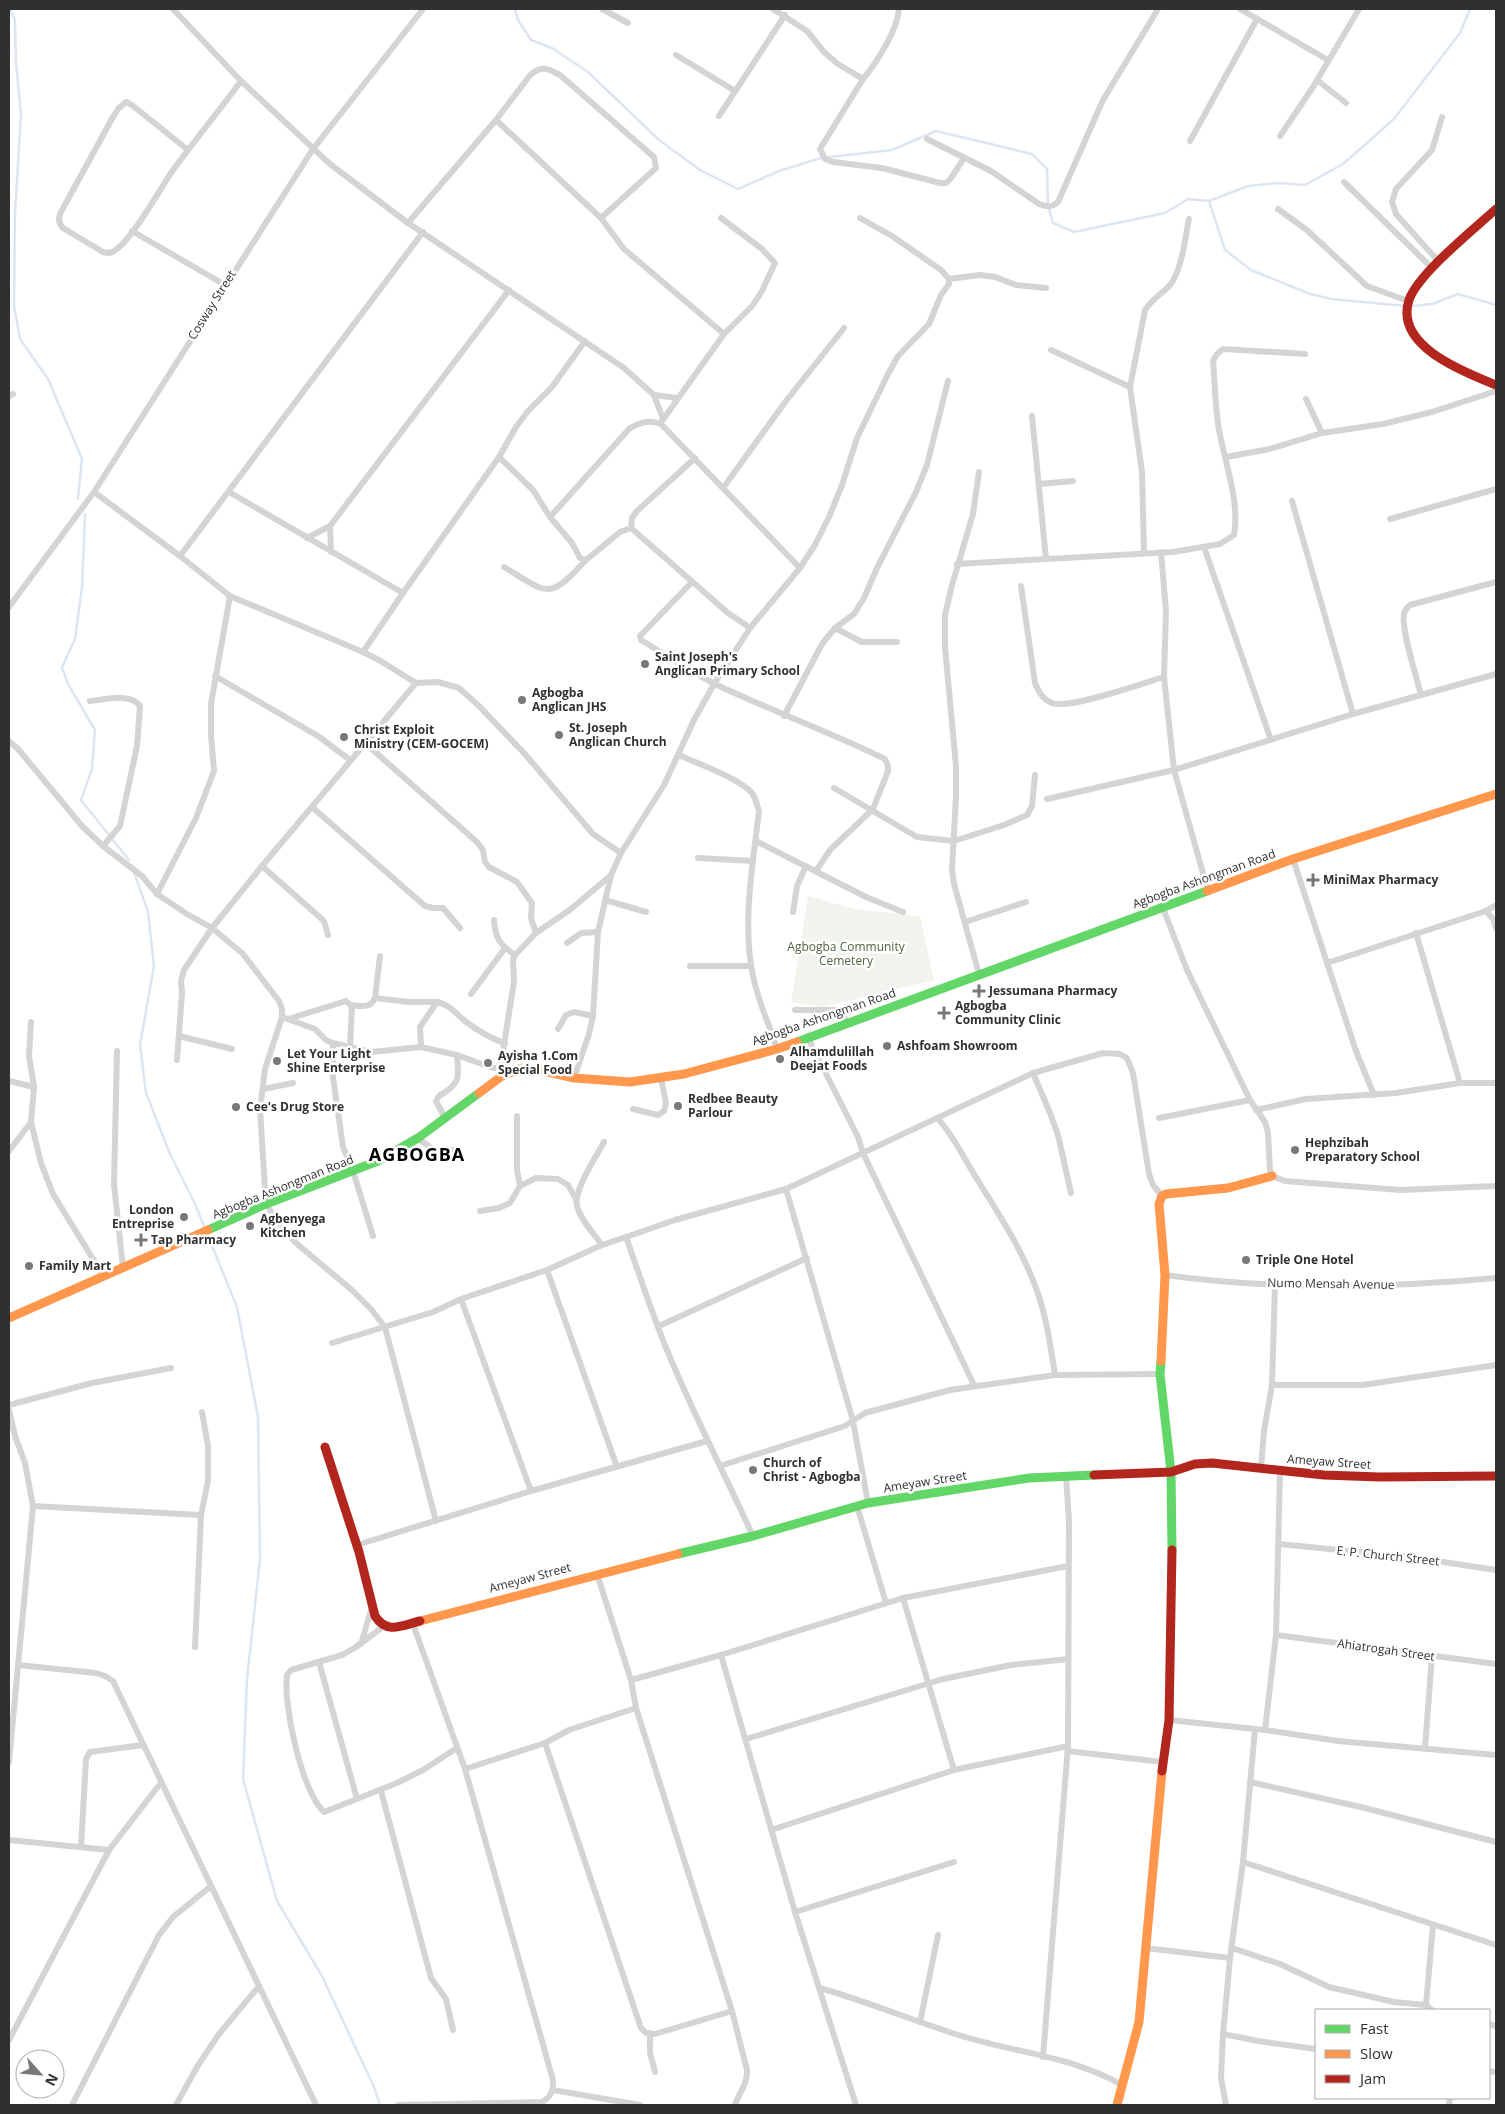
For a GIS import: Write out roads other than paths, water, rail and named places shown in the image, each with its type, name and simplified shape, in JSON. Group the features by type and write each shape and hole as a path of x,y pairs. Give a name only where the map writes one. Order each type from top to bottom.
{"street":[{"name":"Cosway Street","path":"9,607 94,492 225,284 313,149 424,9"},
{"path":"602,9 628,23"},
{"path":"773,9 807,31 825,53 838,64 863,79"},
{"path":"900,9 894,27 878,59 863,79 820,149 825,159 833,162 912,174 940,183 946,183 951,178 964,158"},
{"path":"927,139 991,171 1039,204 1046,207 1054,206 1058,202 1103,100 1158,9"},
{"path":"1240,9 1328,60"},
{"path":"1280,136 1317,80 1359,9"},
{"path":"177,10 241,81 313,149 408,223 624,368 654,395 662,422 800,568"},
{"path":"719,116 785,15"},
{"path":"1190,141 1257,19"},
{"path":"676,55 735,91"},
{"path":"408,223 496,120 531,74 538,68 547,69 560,75 654,157 656,168 601,218"},
{"path":"1317,80 1346,103"},
{"path":"188,150 126,102 118,109 58,219 63,228 103,252 115,251 132,231 188,150 241,81"},
{"path":"1436,265 1396,214 1392,202 1396,189 1432,150 1442,117"},
{"path":"496,120 601,218 624,248 724,334"},
{"path":"1344,182 1436,265"},
{"path":"1278,209 1308,231 1367,286 1408,301"},
{"path":"1496,210 1436,265 1413,291 1408,301 1408,324 1416,338 1428,350 1452,366 1496,385"},
{"path":"662,422 724,334 753,305 775,263 762,249 721,218"},
{"path":"574,1078 593,1016 598,932 611,875 621,853 659,793 694,720 714,684 750,628 800,568 815,545 829,517 857,438 888,374 898,356 929,324 941,295 949,284 949,278 941,270 892,236 860,218"},
{"path":"1144,553 1142,472 1130,387 1145,310 1149,303 1169,287 1178,271 1189,219"},
{"path":"132,231 225,284"},
{"path":"180,556 423,232"},
{"path":"949,278 980,275 995,277 1016,285 1031,288 1046,288"},
{"path":"307,538 330,526 508,290"},
{"path":"723,488 786,401 844,328"},
{"path":"363,652 402,592 499,457 528,411 552,387 586,341"},
{"path":"957,564 1162,552 1220,544 1234,535 1236,522 1226,457 1217,415 1213,361 1216,354 1223,349 1306,354"},
{"path":"1051,350 1130,387"},
{"path":"784,716 822,644 835,628 860,607 916,492 927,465 948,381"},
{"path":"1226,457 1270,449 1322,433 1392,422 1432,412 1496,391"},
{"path":"654,395 678,398"},
{"path":"1306,399 1322,433"},
{"path":"1032,416 1046,559"},
{"path":"550,517 628,429 646,421 662,422"},
{"path":"499,457 533,490 550,517 572,543 580,558 586,560"},
{"path":"695,458 636,512 632,518 632,528 728,613 750,628"},
{"path":"979,472 973,514 957,564 945,615 945,647 956,766 952,870 954,884 979,974"},
{"path":"1039,484 1073,481"},
{"path":"1390,519 1496,489"},
{"path":"94,492 230,596 363,652 416,683 438,682 458,688 478,705 524,753 593,834 621,853"},
{"path":"229,492 402,592"},
{"path":"1292,501 1353,714"},
{"path":"330,526 331,552"},
{"path":"504,567 542,590 553,589 567,581 586,560 620,532 632,528"},
{"path":"1204,547 1271,740"},
{"path":"1162,552 1166,611 1164,677 1174,770 1208,891"},
{"path":"692,582 640,638 714,684 784,716 838,736 885,759 888,770 873,809 830,850 816,871"},
{"path":"1421,695 1407,640 1403,616 1405,610 1410,606 1496,582"},
{"path":"1021,586 1035,683 1045,700 1054,704 1076,702 1164,677"},
{"path":"157,894 196,818 214,771 211,704 230,596"},
{"path":"835,628 862,642 897,642"},
{"path":"1047,799 1174,770 1353,714 1496,674"},
{"path":"216,676 318,736 350,760"},
{"path":"177,1060 182,992 181,981 184,970 212,928 262,866 416,683"},
{"path":"90,701 127,698 140,706 137,746 120,826 103,846"},
{"path":"9,742 18,749 82,826 103,846 142,876 157,894 212,928 243,954 279,1001 285,1018 265,1069 260,1109 266,1204 282,1228 296,1243 353,1291 385,1327 436,1521"},
{"path":"365,742 477,842 483,850 485,862 489,867 517,882 532,903 531,918 536,934"},
{"path":"679,754 739,783 751,792 756,801 759,811 753,861 749,924 751,966 759,998 777,1050"},
{"path":"834,788 873,809 917,837 954,841 1004,825 1027,815 1032,806 1035,775"},
{"name":"Agbogba Ashongman Road","path":"9,1318 266,1204 378,1161 418,1138 500,1072 528,1068 574,1078 614,1082 684,1074 777,1050 1293,859 1496,794"},
{"path":"312,807 425,906 443,908 460,928"},
{"path":"756,841 866,897 904,912"},
{"path":"698,858 753,861"},
{"path":"1293,859 1356,1051 1374,1095"},
{"path":"262,866 324,921 328,935"},
{"path":"793,912 797,886 806,866"},
{"path":"285,1018 315,1029 332,1043 371,1052 421,1047 457,1055 500,1072 514,982 513,959 515,955 536,934 571,909 611,875"},
{"path":"605,900 646,912"},
{"path":"965,922 1026,902"},
{"path":"1327,963 1486,911 1496,905"},
{"path":"1163,908 1187,970 1250,1100 1265,1122 1268,1133 1268,1158 1272,1176"},
{"path":"1486,911 1493,919 1496,928"},
{"path":"494,920 494,933 505,948 515,955"},
{"path":"567,943 581,933 598,932"},
{"path":"1416,933 1460,1082"},
{"path":"470,994 505,948"},
{"path":"285,1018 346,1001 351,1004 367,1006 373,1003 380,956"},
{"path":"690,966 751,966"},
{"path":"375,998 446,1004 468,1024 492,1039 505,1043"},
{"path":"421,1047 420,1027 437,1002"},
{"path":"350,1046 351,1004"},
{"path":"795,1010 835,1010 840,1012 848,1024"},
{"path":"558,1029 566,1015 574,1012 593,1016"},
{"path":"31,1022 29,1056 34,1087 31,1122 41,1163 53,1194 104,1277"},
{"path":"179,1036 232,1049"},
{"path":"808,1038 858,1137 863,1153 974,1385"},
{"path":"332,1043 333,1077 343,1147 353,1171 373,1236"},
{"path":"117,1051 114,1184 123,1268"},
{"path":"332,1344 433,1312 461,1299 548,1270 602,1245 676,1220 786,1189 938,1119 962,1105 1033,1074 1103,1053 1120,1054 1127,1058 1133,1073 1149,1174 1153,1185 1162,1196"},
{"path":"445,1118 436,1101 437,1097 455,1086 458,1082 457,1055"},
{"path":"1033,1074 1058,1135 1071,1193"},
{"path":"633,1109 658,1115 664,1111 666,1104 661,1078"},
{"path":"9,1082 34,1087"},
{"path":"1256,1110 1306,1100 1374,1095 1460,1082 1496,1083"},
{"path":"262,1089 293,1083"},
{"path":"1159,1118 1250,1100"},
{"path":"517,1116 517,1170 520,1186"},
{"path":"938,1119 957,1143 1020,1251 1035,1284 1048,1326 1055,1375"},
{"path":"9,1151 31,1122"},
{"path":"418,1138 435,1151 457,1150"},
{"path":"576,1199 582,1183 604,1142"},
{"path":"1117,2105 1139,2022 1162,1762 1170,1720 1170,1615 1173,1531 1171,1472 1160,1374 1165,1275 1159,1204 1162,1196 1180,1191 1228,1188 1272,1176 1285,1181 1400,1190 1496,1186"},
{"path":"480,1211 499,1208 510,1203 520,1186 536,1178 558,1179 568,1185 576,1199 578,1210 602,1245"},
{"path":"786,1189 853,1421 868,1503"},
{"path":"626,1237 668,1353 706,1441 753,1536"},
{"path":"659,1326 806,1258"},
{"path":"548,1270 617,1467"},
{"name":"Numo Mensah Avenue","path":"1165,1275 1276,1284 1394,1285 1496,1278"},
{"path":"1261,1467 1264,1431 1272,1385 1276,1284"},
{"path":"461,1299 531,1491"},
{"path":"1272,1385 1363,1385 1496,1365"},
{"path":"9,1406 92,1383 171,1368"},
{"path":"720,1466 845,1426 865,1413 974,1385 1055,1375 1160,1374"},
{"path":"9,1410 12,1437 25,1462 33,1506 9,1762"},
{"path":"195,1647 201,1515 208,1481 208,1446 202,1412"},
{"path":"357,1545 531,1491 706,1441"},
{"path":"325,1447 357,1545 372,1607 375,1616 384,1626 361,1644 342,1655 291,1670 287,1675 287,1697 294,1745 315,1803 324,1812 381,1791 424,1770 457,1748"},
{"name":"Ameyaw Street","path":"384,1626 392,1628 413,1624 445,1613 753,1536 868,1503 1029,1478 1171,1472 1195,1464 1261,1467 1280,1471 1339,1476 1419,1478 1458,1475 1496,1476"},
{"path":"1265,1730 1276,1635 1280,1471"},
{"path":"1043,2057 1068,1748 1069,1521 1066,1476"},
{"path":"33,1506 201,1515"},
{"path":"857,1506 886,1603"},
{"name":"E. P. Church Street","path":"1279,1544 1410,1558 1496,1570"},
{"path":"631,1680 721,1655 903,1598 1068,1566"},
{"path":"597,1574 631,1680 636,1708 732,2011 748,2077 738,2094 735,2105"},
{"path":"903,1598 954,1770"},
{"path":"361,1644 372,1607"},
{"path":"398,2105 472,2105 542,2102 550,2097 553,2090 553,2080 465,1769 413,1624"},
{"name":"Ahiatrogah Street","path":"1276,1635 1496,1664"},
{"path":"721,1655 795,1912 856,2105"},
{"path":"1425,1748 1432,1656"},
{"path":"746,1739 928,1683 1011,1665 1068,1659"},
{"path":"319,1662 357,1799"},
{"path":"18,1665 105,1676 113,1681 160,1784 316,2105"},
{"path":"465,1769 545,1743 569,1730 636,1708"},
{"path":"1170,1720 1265,1730 1338,1741 1496,1755"},
{"path":"1226,2105 1221,2078 1223,2034 1230,1958 1243,1862 1255,1729"},
{"path":"545,1743 641,2028 646,2033 655,2034 732,2011"},
{"path":"82,1847 86,1759 90,1752 143,1745"},
{"path":"771,1830 954,1770 1068,1748 1162,1762"},
{"path":"1250,1782 1361,1807 1496,1842"},
{"path":"9,2040 109,1850 160,1784"},
{"path":"381,1791 431,1978 446,1999 454,2030"},
{"path":"9,1840 109,1850"},
{"path":"795,1912 954,1862"},
{"path":"1243,1862 1496,1945"},
{"path":"72,2105 159,1936 173,1917 211,1886"},
{"path":"1426,2005 1433,1925"},
{"path":"920,2022 938,1934"},
{"path":"1145,1948 1230,1958"},
{"path":"1232,1948 1280,1964 1329,1986 1394,2002 1426,2005 1431,2009"},
{"path":"176,2105 213,2042 259,1986"},
{"path":"820,1988 860,1999 966,2037 1043,2057 1079,2064 1100,2072 1122,2085"},
{"path":"650,2033 650,2053 654,2072"},
{"path":"1223,2034 1258,2042 1315,2048"},
{"path":"553,2090 640,2105"}],"waterway":[{"path":"10,9 15,20 16,63 21,114 15,214 14,306 20,339 48,379 82,459 78,499"},
{"path":"515,9 518,20 531,40 552,48 588,72 659,140 700,170 738,189 779,171 821,158 892,150 936,131 1032,154 1047,169 1048,205 1053,223 1074,232 1165,213 1188,199 1209,201 1225,250 1251,270 1310,294 1331,299 1406,306"},
{"path":"1209,201 1248,186 1278,183 1305,185 1343,164 1394,119 1460,33 1470,9"},
{"path":"1412,306 1432,304 1458,294 1496,305"},
{"path":"85,514 82,587 75,639 62,667 68,684 95,730 92,769 81,800 129,860"},
{"path":"134,872 148,912 154,966 140,1045 146,1093 170,1154 195,1204 237,1307 258,1417 260,1559 247,1679 243,1779 277,1901 322,1976 374,2087 380,2105"}],"place":[{"name":"Saint Joseph's Anglican Primary School","path":"645,664"},
{"name":"Agbogba Anglican JHS","path":"522,700"},
{"name":"St. Joseph Anglican Church","path":"559,735"},
{"name":"Christ Exploit Ministry (CEM-GOCEM)","path":"344,737"},
{"name":"MiniMax Pharmacy","path":"1313,880"},
{"name":"Jessumana Pharmacy","path":"979,991"},
{"name":"Agbogba Community Clinic","path":"944,1013"},
{"name":"Ashfoam Showroom","path":"887,1046"},
{"name":"Alhamdulillah Deejat Foods","path":"780,1059"},
{"name":"Let Your Light Shine Enterprise","path":"277,1061"},
{"name":"Ayisha 1.Com Special Food","path":"488,1063"},
{"name":"Redbee Beauty Parlour","path":"678,1106"},
{"name":"Cee's Drug Store","path":"236,1107"},
{"name":"Hephzibah Preparatory School","path":"1295,1150"},
{"name":"London Entreprise","path":"184,1217"},
{"name":"Agbenyega Kitchen","path":"250,1226"},
{"name":"Tap Pharmacy","path":"141,1240"},
{"name":"Triple One Hotel","path":"1246,1260"},
{"name":"Family Mart","path":"29,1266"},
{"name":"Church of Christ - Agbogba","path":"753,1470"}],"district":[{"name":"AGBOGBA","path":"417,1155"}],"park label":[{"name":"Agbogba Community Cemetery","path":"846,954"}]}
